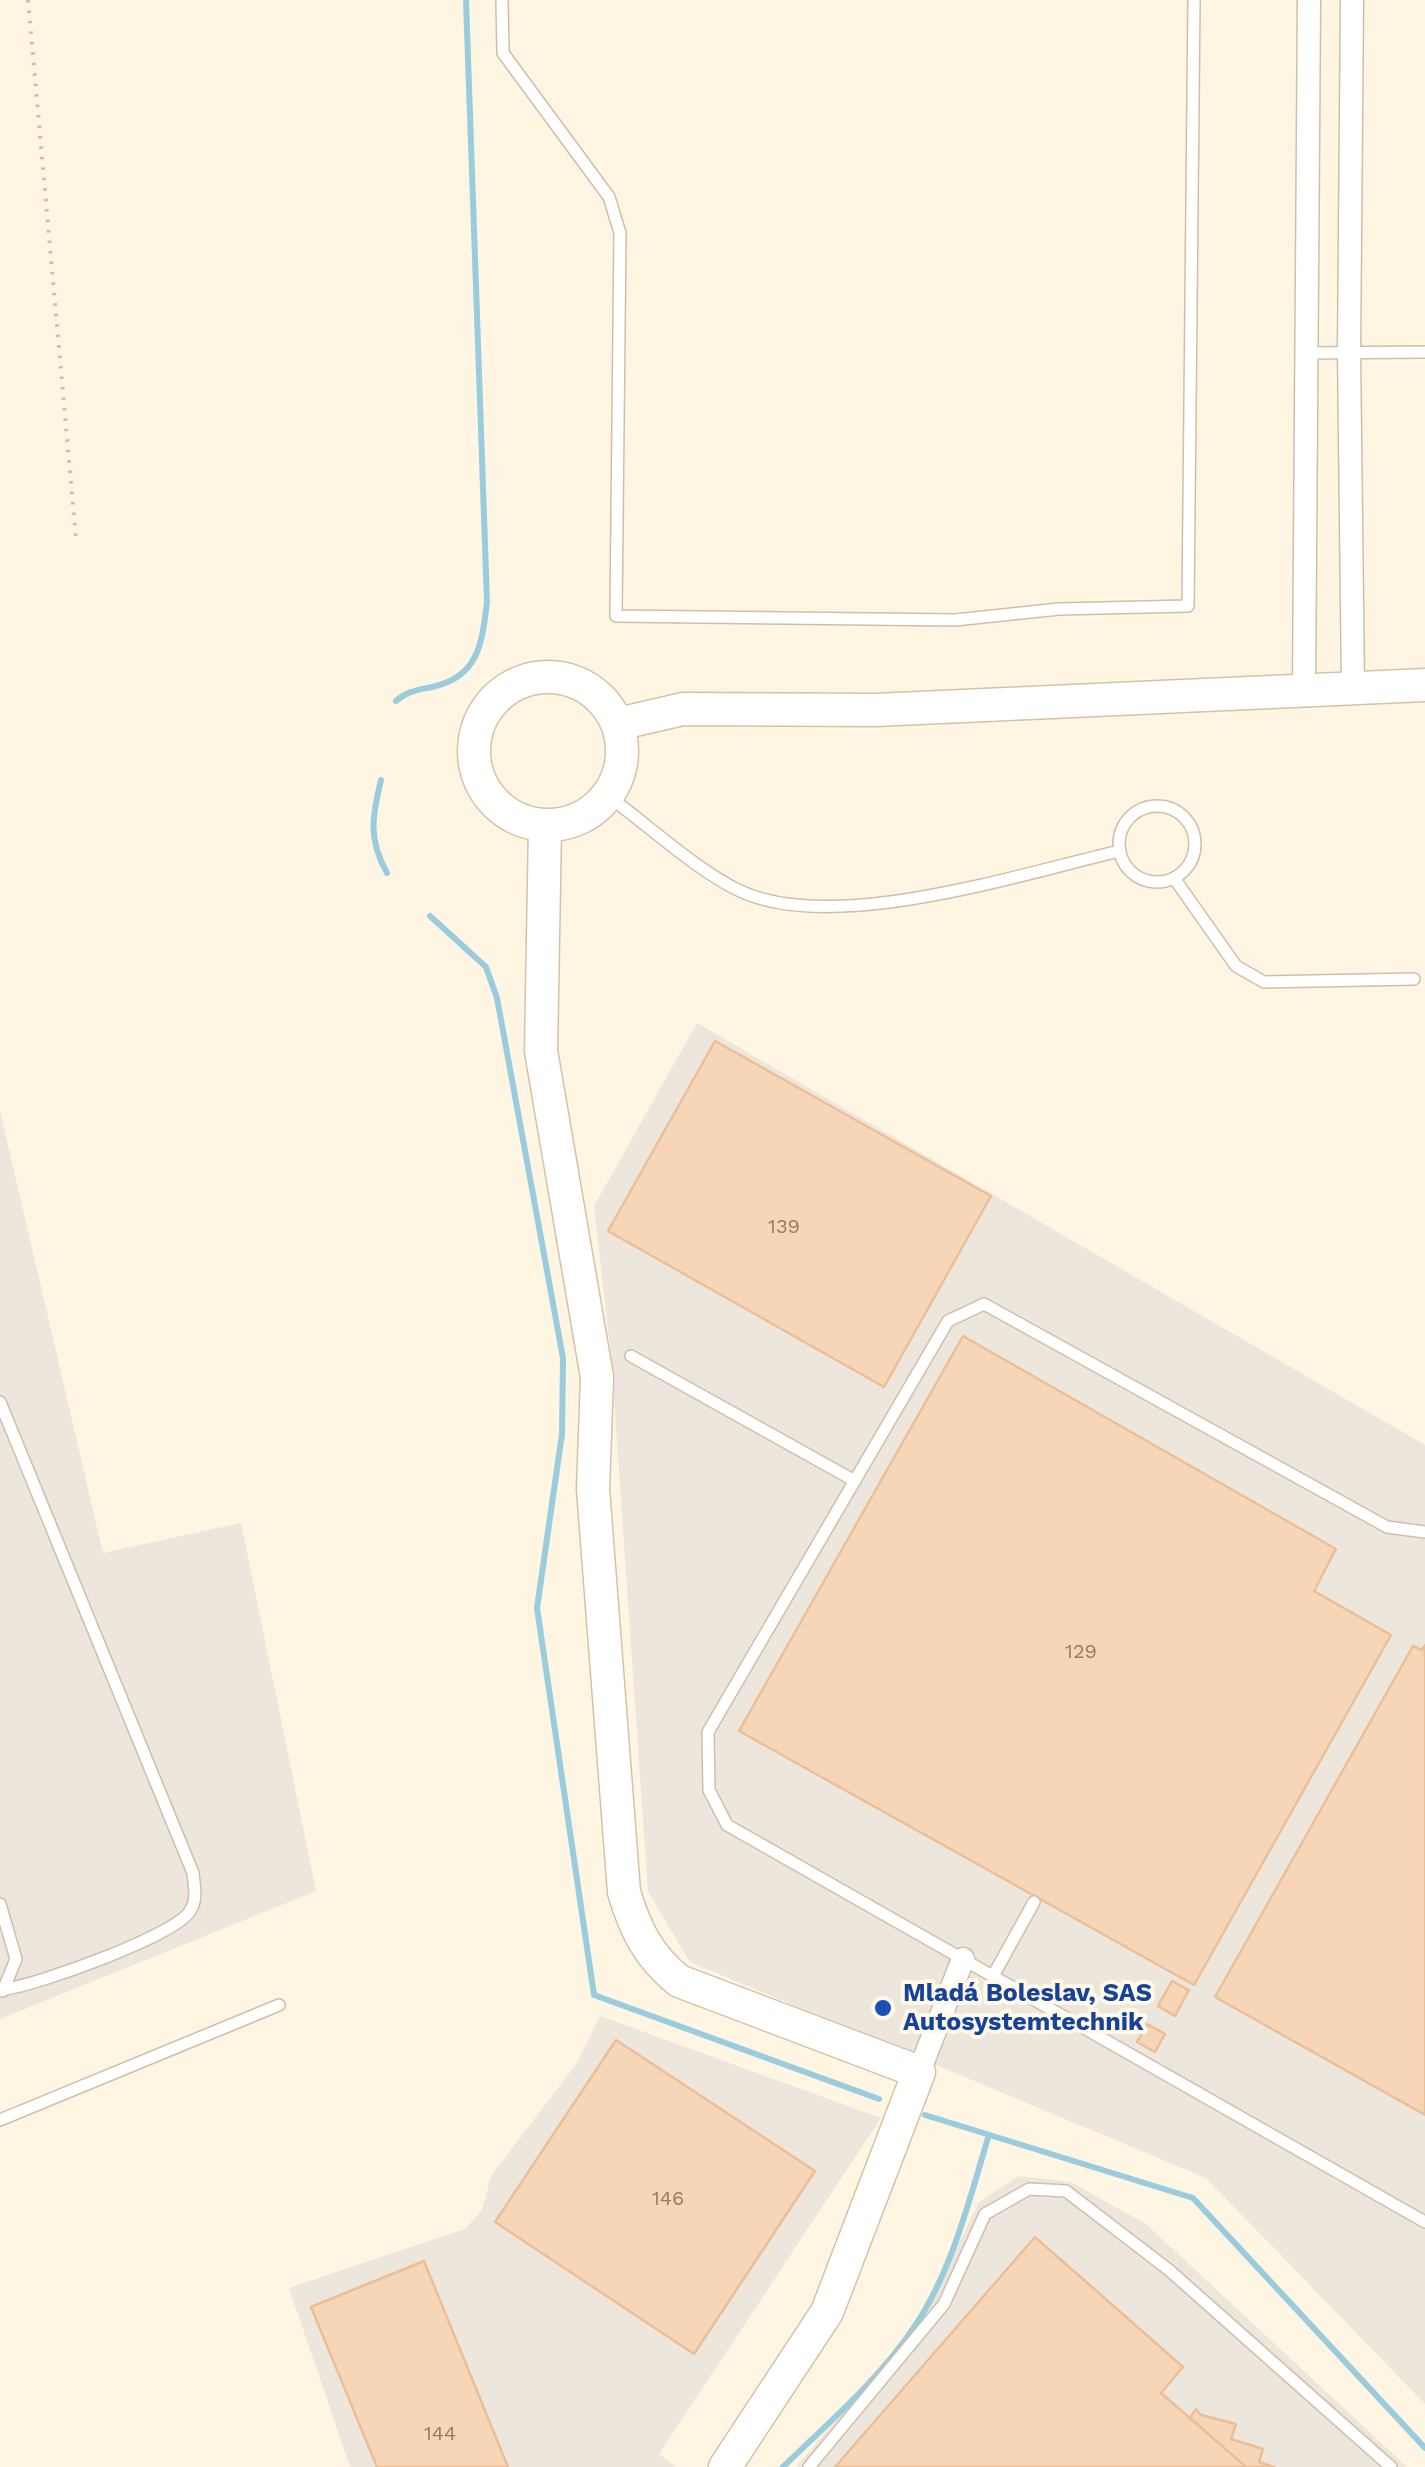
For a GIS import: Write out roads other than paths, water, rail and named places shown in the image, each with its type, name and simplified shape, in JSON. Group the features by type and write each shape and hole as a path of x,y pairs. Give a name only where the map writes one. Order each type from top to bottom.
{"street":[{"path":"1304,689 1309,0"},
{"path":"1352,0 1349,352 1353,687"},
{"path":"546,676 569,679 589,689 618,724 623,749 619,774 608,796 591,813 569,823 545,826 511,816 481,785 474,760 475,734 484,712 511,687 546,676"},
{"path":"618,724 683,709 875,710 1425,685"},
{"path":"545,826 540,1051 597,1378 592,1489 624,1892 643,1943 657,1963 679,1980 919,2072"},
{"path":"725,2467 827,2312 963,1958"}],"lane":[{"path":"502,0 504,54 609,197 620,233 616,616 955,620 1059,608 1188,606 1194,0"},
{"path":"1306,352 1425,352"},
{"path":"608,796 737,890 778,904 814,909 866,907 1120,851"},
{"path":"1152,807 1176,812 1192,830 1195,842 1188,866 1174,878 1143,880 1124,863 1119,839 1130,818 1152,807"},
{"path":"1174,878 1236,966 1264,982 1414,980"},
{"path":"1425,1532 1388,1527 984,1304 948,1321 708,1732 708,1790 727,1825 1425,2222"},
{"path":"631,1356 855,1481"},
{"path":"0,1402 193,1873 196,1896 191,1910 167,1930 38,1983 3,1991"},
{"path":"994,1976 1034,1902"},
{"path":"0,1904 16,1959 3,1991"},
{"path":"0,2120 279,2005"},
{"path":"809,2467 944,2304 986,2214 1029,2190 1066,2191 1169,2270 1391,2467"}],"waterway":[{"path":"396,701 413,691 448,682 469,667 480,644 487,602 466,0"},
{"path":"381,780 374,828 387,873"},
{"path":"430,916 486,967 497,998 563,1358 562,1434 537,1608 594,1995 879,2099"},
{"path":"925,2115 1193,2198 1425,2448"},
{"path":"783,2467 870,2382 915,2326 949,2259 988,2138"}],"place":[{"name":"Mladá Boleslav, SAS Autosystemtechnik","path":"883,2008"}]}
